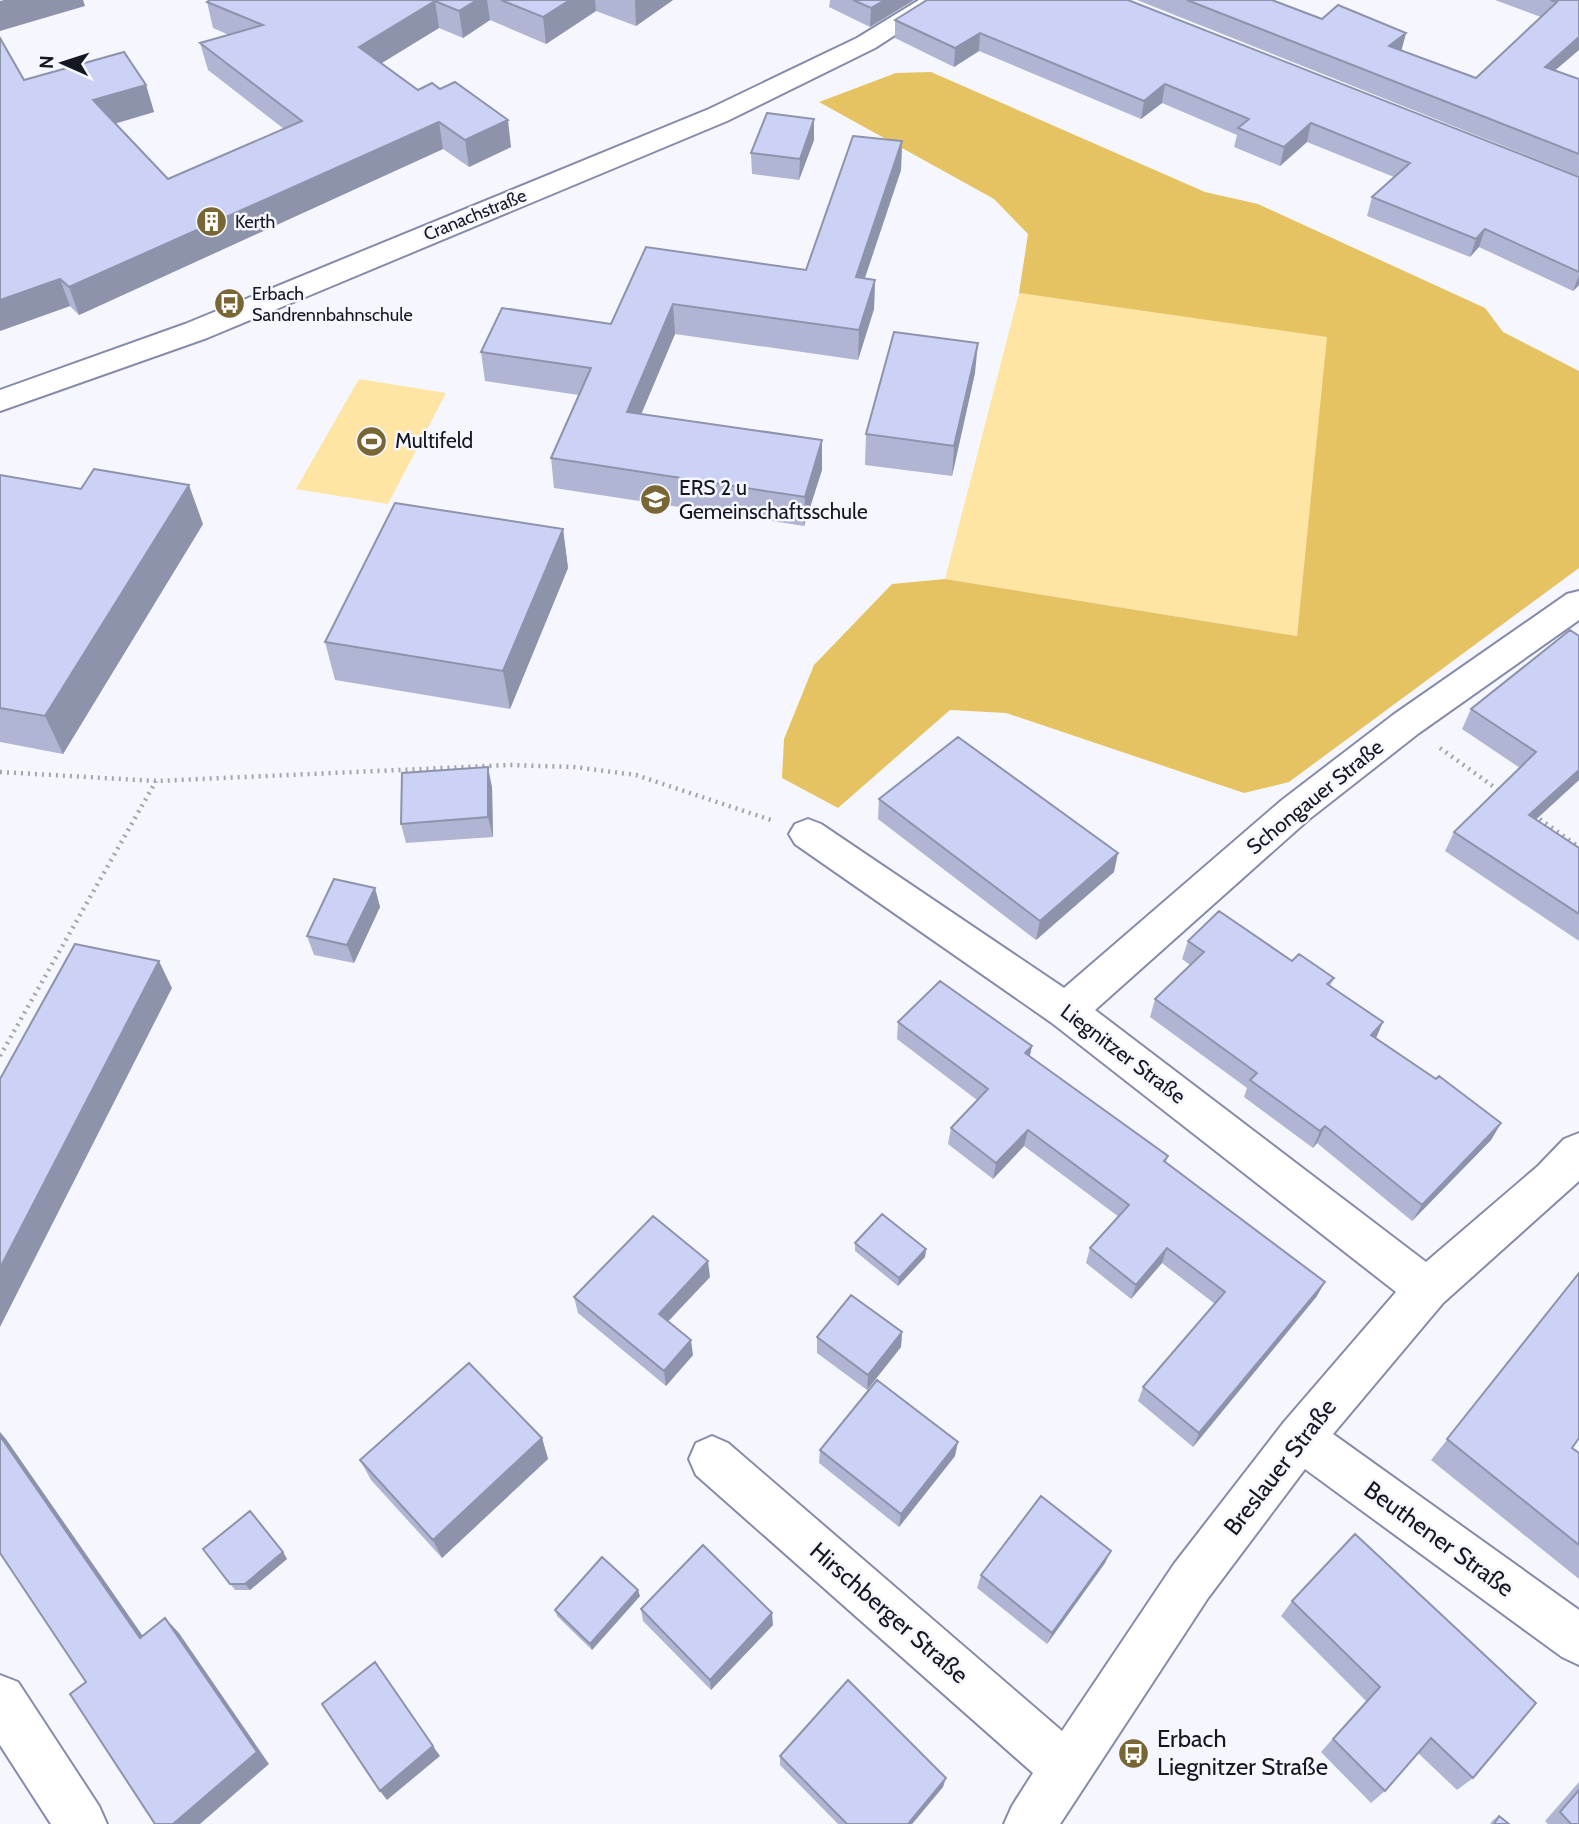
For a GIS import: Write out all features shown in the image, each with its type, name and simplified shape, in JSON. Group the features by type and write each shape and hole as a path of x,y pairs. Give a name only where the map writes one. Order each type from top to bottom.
{"street":[{"name":"Cranachstraße","path":"0,401 196,331 718,115 866,43 937,0"},
{"name":"Schongauer Straße","path":"1066,1011 1295,810 1406,724 1579,603"},
{"name":"Liegnitzer Straße","path":"808,834 1066,1011 1427,1289"},
{"name":"Breslauer Straße","path":"1030,1824 1191,1581 1300,1438 1427,1289 1553,1179 1579,1152"},
{"name":"Beuthener Straße","path":"1300,1438 1579,1640"},
{"name":"Hirschberger Straße","path":"712,1458 1065,1768"},
{"path":"0,1700 82,1824"}],"path":[{"path":"1406,724 1503,793"},
{"path":"0,772 156,781 509,765 574,767 636,775 808,834"},
{"path":"0,1056 156,781"},
{"path":"1525,809 1579,848"}],"shaded area":[{"path":"931,72 1205,192 1258,204 1485,308 1503,332 1579,371 1579,568 1289,782 1244,793 1006,713 950,710 838,808 782,778 784,739 814,665 892,584 945,579 1297,636 1327,337 1019,293 1028,234 994,199 819,102 896,73"},
{"path":"1019,293 1328,336 1297,636 945,579"},
{"name":"Multifeld","path":"359,379 446,393 388,504 296,489"}],"building":[{"path":"477,0 459,11 435,1 359,47 418,90 432,83 440,89 455,82 508,120 465,140 439,122 69,287 60,279 0,300 0,38 24,80 124,52 146,85 93,100 168,179 302,121 200,43 263,25 207,2"},
{"path":"501,0 570,0 543,17"},
{"path":"853,0 885,0 871,8"},
{"path":"927,0 1128,0 1579,177 1579,272 1485,229 1476,239 1372,197 1410,163 1311,123 1284,147 1238,128 1249,119 1165,84 1144,101 980,33 955,48 895,20"},
{"path":"1187,0 1272,0 1322,19 1338,5 1406,33 1389,46 1476,78 1557,2 1550,0 1579,0 1579,37 1545,67 1579,79 1579,154"},
{"path":"767,113 814,119 800,159 751,153"},
{"path":"853,136 902,141 856,277 875,280 859,330 673,304 627,412 822,440 805,497 551,458 591,368 481,352 502,308 611,324 646,247 806,270"},
{"path":"894,332 978,343 954,446 866,434"},
{"path":"94,469 189,485 45,716 0,708 0,475 81,489"},
{"path":"395,503 563,529 503,671 325,642"},
{"path":"1570,630 1579,636 1579,770 1529,815 1579,848 1579,914 1454,832 1536,752 1471,709"},
{"path":"958,737 1118,853 1040,921 879,799"},
{"path":"488,767 488,817 401,824 402,773"},
{"path":"334,879 375,888 347,945 307,936"},
{"path":"1219,911 1292,961 1299,954 1334,978 1327,984 1383,1022 1371,1035 1436,1079 1439,1076 1501,1123 1422,1205 1325,1126 1320,1131 1250,1080 1257,1073 1155,999 1204,952 1188,941"},
{"path":"75,944 159,961 0,1268 0,1079"},
{"path":"940,981 1032,1046 1025,1053 1168,1156 1164,1161 1325,1282 1199,1433 1143,1387 1225,1292 1167,1248 1136,1285 1090,1248 1129,1205 1028,1130 996,1163 951,1128 988,1089 898,1022"},
{"path":"882,1214 926,1249 899,1278 855,1243"},
{"path":"653,1216 708,1261 659,1314 691,1340 664,1371 574,1297"},
{"path":"1579,1273 1579,1438 1572,1448 1579,1453 1579,1545 1447,1439"},
{"path":"851,1295 902,1332 868,1375 817,1337"},
{"path":"469,1363 542,1438 433,1540 360,1460"},
{"path":"877,1380 958,1442 901,1514 820,1450"},
{"path":"0,1436 140,1638 165,1618 257,1752 173,1824 155,1824 70,1694 86,1682 0,1553"},
{"path":"1041,1496 1111,1551 1052,1633 981,1575"},
{"path":"250,1511 283,1552 245,1584 230,1584 203,1549"},
{"path":"1355,1534 1536,1703 1473,1778 1431,1738 1385,1791 1333,1739 1380,1687 1292,1601"},
{"path":"703,1545 772,1613 710,1680 641,1609"},
{"path":"602,1557 638,1590 590,1644 555,1610"},
{"path":"375,1662 433,1746 380,1791 322,1704"},
{"path":"848,1680 946,1778 908,1824 847,1824 780,1756"},
{"path":"1579,1790 1579,1824 1571,1824 1560,1812"},
{"path":"1499,1816 1509,1824 1494,1824"}],"place":[{"name":"Kerth","path":"212,222"},
{"name":"Erbach Sandrennbahnschule","path":"229,304"},
{"name":"Multifeld","path":"372,441"},
{"name":"ERS 2 u Gemeinschaftsschule","path":"656,500"},
{"name":"Erbach Liegnitzer Straße","path":"1134,1753"}]}
